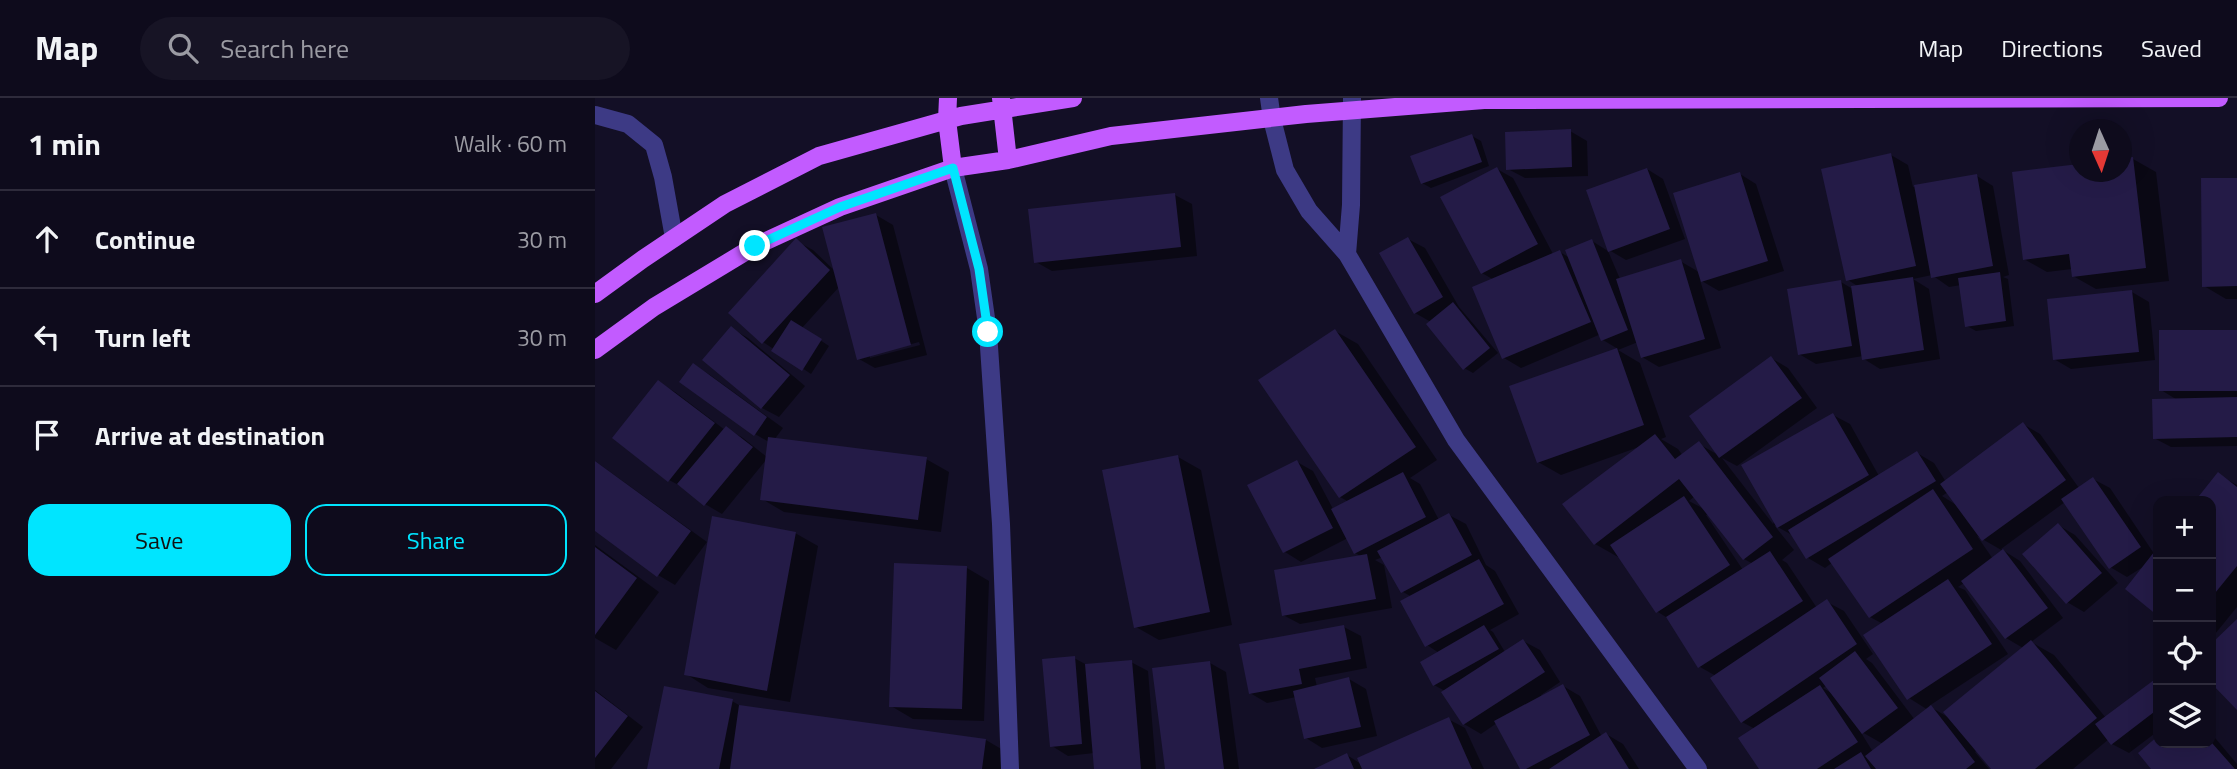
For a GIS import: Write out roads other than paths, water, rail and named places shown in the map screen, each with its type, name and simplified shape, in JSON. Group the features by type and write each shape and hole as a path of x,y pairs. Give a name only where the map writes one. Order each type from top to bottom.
{"main road":[{"path":"948,98 947,120 953,168"},
{"path":"595,294 725,204 819,156 1001,104 1073,98"},
{"path":"595,350 654,307 755,246 840,207 953,168 1008,160 1111,136 1272,119 1352,104 1484,100 2219,98"},
{"path":"1001,104 1008,160"}],"street":[{"path":"1269,98 1285,170 1309,211 1347,254 1457,440 1699,769"},
{"path":"1347,254 1351,205 1352,104"},
{"path":"595,115 628,124 654,145 674,238"},
{"path":"953,168 979,269 988,332 1001,524 1010,769"}]}
